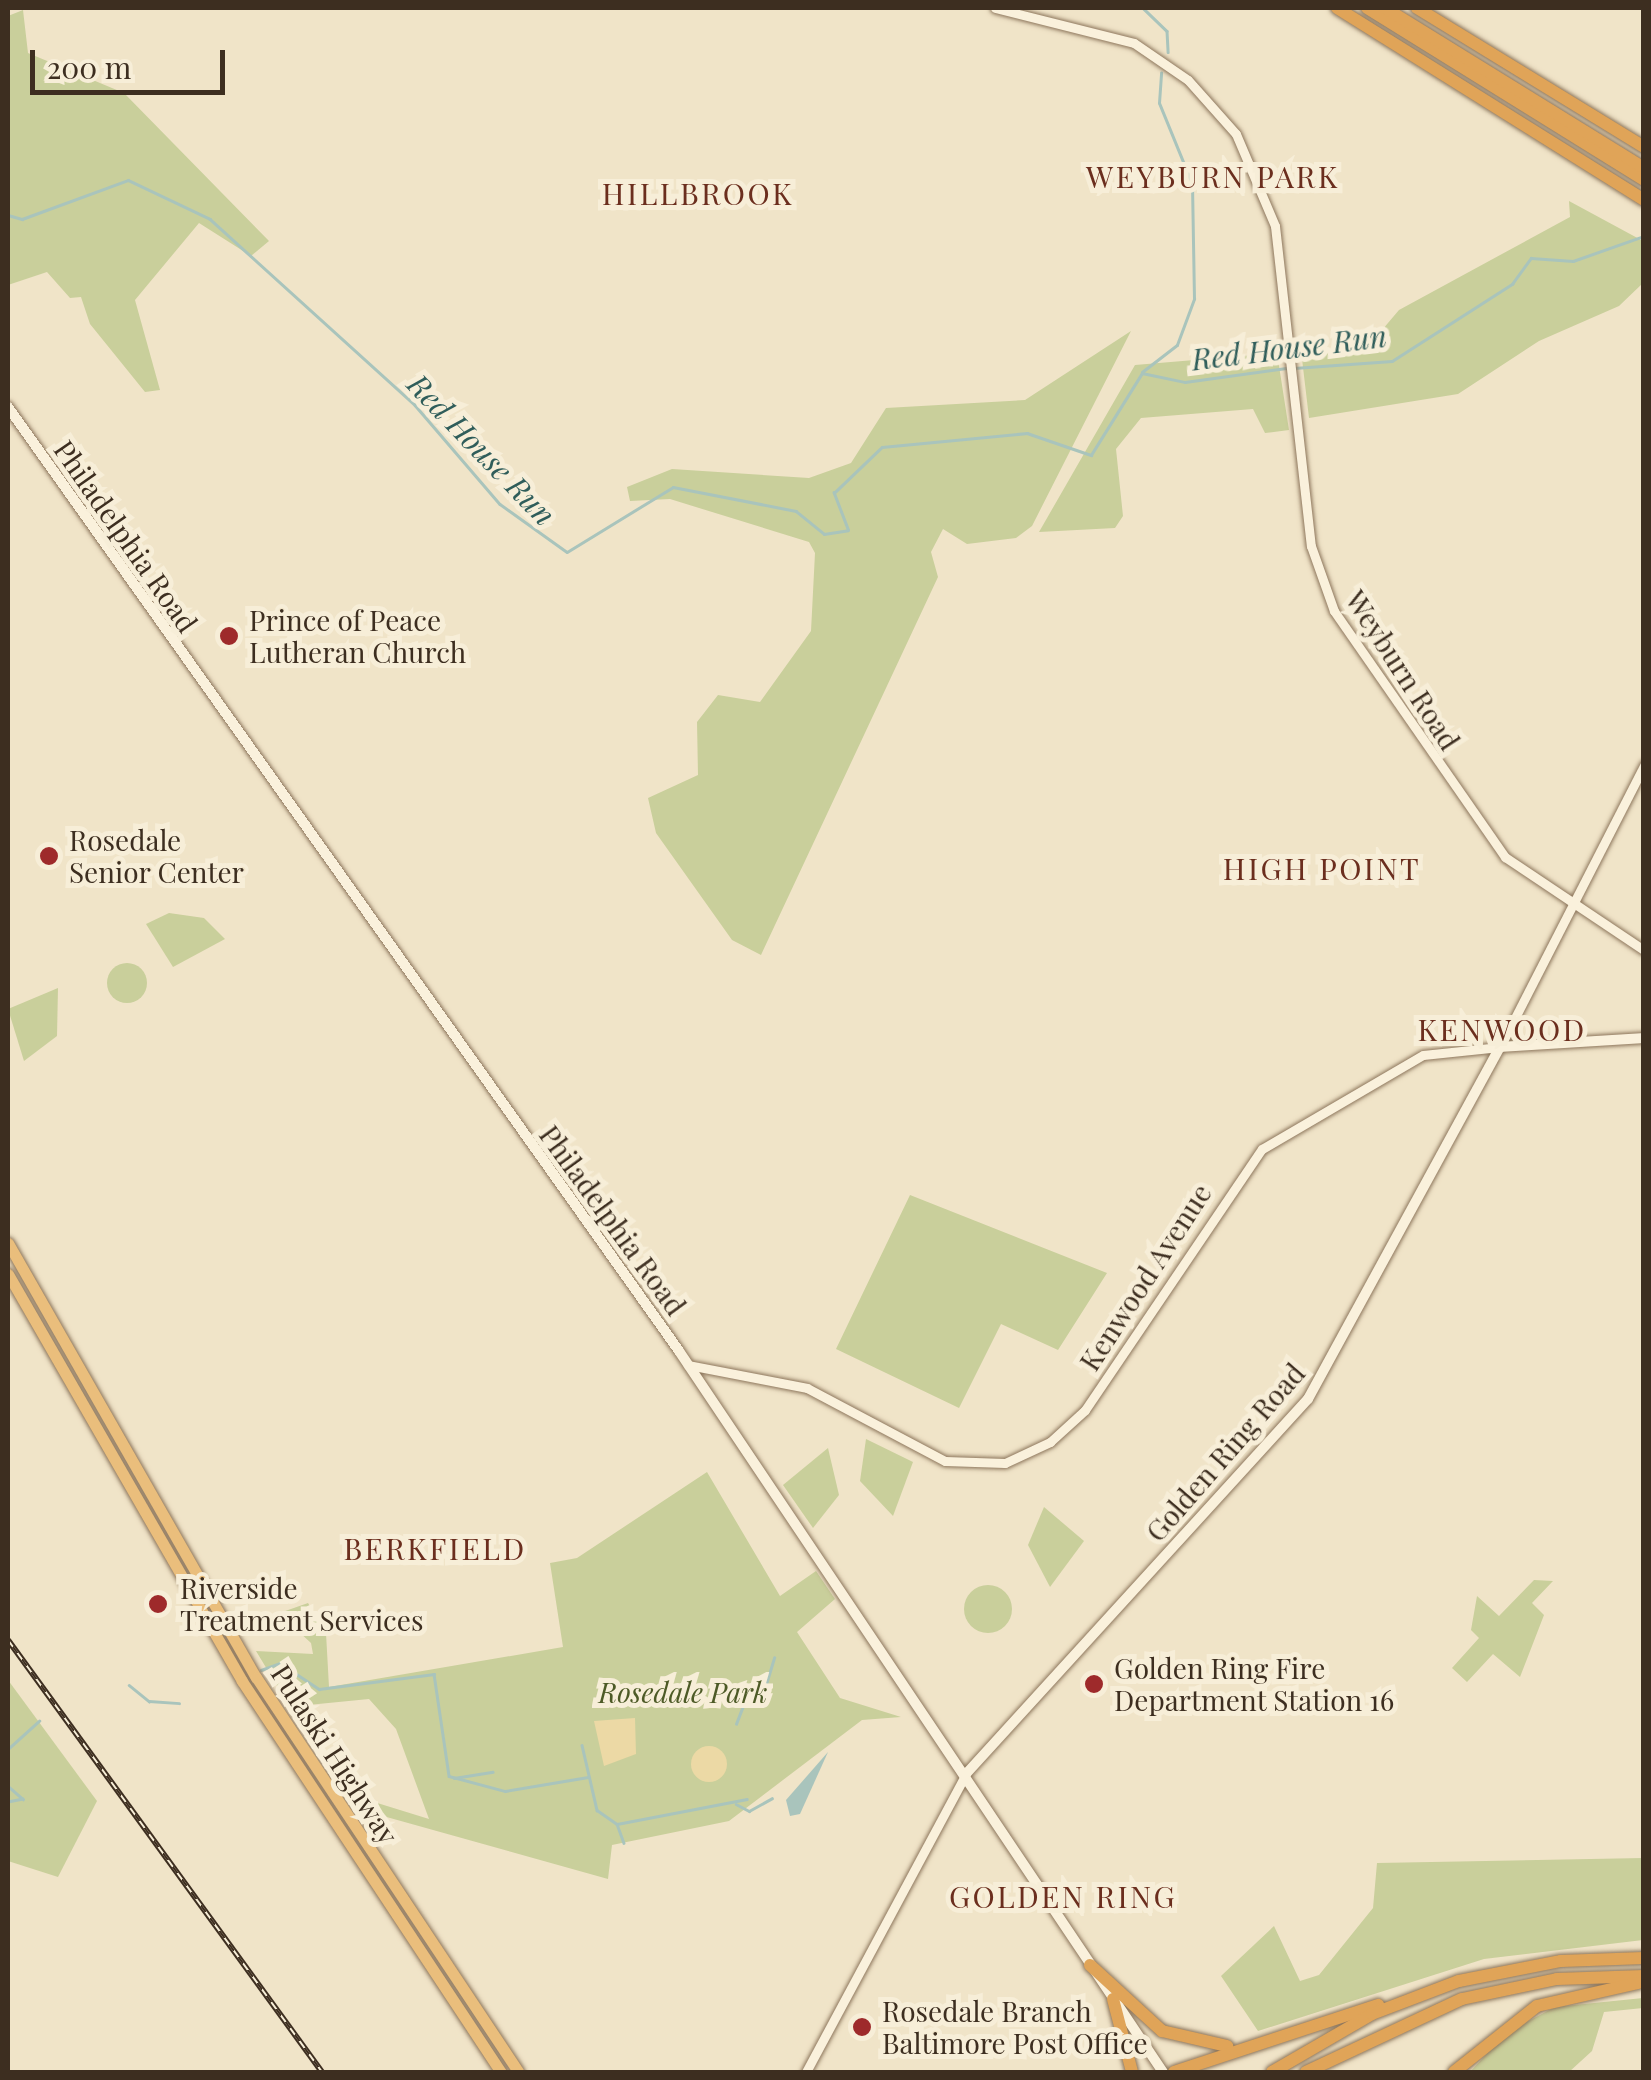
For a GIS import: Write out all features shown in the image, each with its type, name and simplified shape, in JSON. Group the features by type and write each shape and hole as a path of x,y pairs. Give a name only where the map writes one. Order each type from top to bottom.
{"highway":[{"path":"1337,8 1644,200"},
{"path":"1367,8 1644,180"},
{"path":"1384,8 1644,168"},
{"path":"1417,8 1644,146"},
{"name":"Pulaski Highway","path":"8,1243 240,1651 518,2072"},
{"name":"Pulaski Highway","path":"8,1274 242,1681 501,2072"},
{"path":"1174,2072 1254,2044 1527,1966 1644,1958"},
{"path":"1090,1965 1177,2038 1254,2044"},
{"path":"1306,2072 1462,1999 1556,1980 1644,1980"},
{"path":"1454,2072 1537,2006 1587,1988 1644,1980"},
{"path":"1114,2000 1132,2072"},
{"path":"1272,2072 1404,2000"}],"main road":[{"name":"Philadelphia Road","path":"8,407 688,1365 1163,2072"},
{"name":"Kenwood Avenue","path":"1500,1047 1644,1038"},
{"name":"Golden Ring Road","path":"964,1775 1308,1399 1500,1047"}],"street":[{"name":"Weyburn Road","path":"995,8 1124,38 1210,101 1272,213 1310,546 1334,611 1499,850 1572,906 1644,950"},
{"name":"Golden Ring Road","path":"1500,1047 1644,765"},
{"name":"Kenwood Avenue","path":"688,1365 816,1392 938,1460 1013,1460 1085,1410 1262,1149 1423,1055 1500,1047"},
{"name":"Golden Ring Road","path":"806,2072 964,1775"}],"green space":[{"path":"23,10 28,53 124,93 269,241 251,256 199,223 135,300 160,390 145,392 90,324 81,297 70,298 47,272 8,285 8,16"},
{"path":"1569,201 1643,241 1643,283 1619,306 1539,341 1458,394 1309,418 1302,359 1371,343 1399,310 1570,217"},
{"path":"1131,331 1032,526 1016,538 967,544 943,529 931,552 938,577 761,955 732,940 656,833 648,798 698,775 697,722 718,695 760,702 811,631 815,553 809,542 670,499 630,501 627,487 672,469 809,478 851,463 886,408 1025,400"},
{"path":"1277,353 1289,430 1265,433 1253,409 1141,418 1116,449 1123,516 1115,528 1039,532 1135,365"},
{"path":"169,913 204,918 225,939 173,967 146,924"},
{"path":"127,963 141,969 147,983 141,997 127,1003 113,997 107,983 113,969"},
{"path":"58,988 57,1036 24,1061 8,1009"},
{"path":"910,1195 1107,1273 1058,1350 1001,1324 959,1408 836,1349"},
{"path":"866,1439 913,1462 893,1516 860,1481"},
{"path":"828,1448 839,1495 813,1528 783,1485"},
{"name":"Rosedale Park","path":"707,1472 780,1596 816,1571 835,1599 797,1632 840,1698 901,1717 862,1720 729,1821 612,1845 608,1879 383,1816 373,1825 385,1842 378,1846 345,1793 429,1819 396,1729 369,1699 308,1705 313,1735 336,1769 331,1775 256,1651 313,1654 311,1643 298,1631 248,1624 308,1603 326,1633 329,1687 563,1647 550,1563 577,1558"},
{"path":"1044,1507 1084,1541 1050,1587 1028,1545"},
{"path":"1534,1580 1553,1581 1532,1603 1544,1615 1520,1677 1493,1654 1467,1682 1452,1668 1479,1638 1471,1630 1477,1596 1499,1616"},
{"path":"988,1585 1005,1592 1012,1609 1005,1626 988,1633 971,1626 964,1609 971,1592"},
{"path":"8,1680 97,1801 58,1877 8,1861"},
{"path":"1643,1858 1643,1940 1484,1959 1258,2031 1221,1976 1274,1926 1300,1981 1319,1975 1373,1908 1377,1863"},
{"path":"1643,1998 1643,2008 1604,2012 1592,2051 1569,2072 1470,2072 1506,2033 1555,2007"}],"sand":[{"path":"635,1718 636,1754 604,1766 594,1721"},
{"path":"709,1746 722,1751 727,1764 722,1777 709,1782 696,1777 691,1764 696,1751"}],"water":[{"path":"828,1752 800,1814 790,1816 786,1800"}],"waterway":[{"path":"1143,8 1167,31 1168,52"},
{"path":"1142,372 1177,345 1194,299 1192,184 1159,103 1161,73"},
{"name":"Red House Run","path":"8,215 22,219 128,180 210,219 415,405 500,504 567,552 673,487 796,511 824,534 848,530 834,493 882,447 1027,433 1091,455 1142,373 1185,382 1286,368"},
{"name":"Red House Run","path":"1294,368 1392,361 1512,284 1531,258 1573,261 1644,236"},
{"path":"736,1724 743,1706 763,1694 774,1658"},
{"path":"261,1670 280,1663 319,1689 434,1674 449,1776 505,1791 588,1777"},
{"path":"129,1685 149,1701 179,1703"},
{"path":"8,1749 39,1721"},
{"path":"582,1745 597,1810 617,1824 747,1799"},
{"path":"454,1778 493,1772"},
{"path":"8,1786 23,1799 8,1802"},
{"path":"736,1804 749,1811 772,1798"},
{"path":"617,1824 624,1843"}],"railway":[{"path":"8,1640 322,2072"}],"place":[{"name":"Prince of Peace Lutheran Church","path":"229,636"},
{"name":"Rosedale Senior Center","path":"49,856"},
{"name":"Riverside Treatment Services","path":"158,1604"},
{"name":"Golden Ring Fire Department Station 16","path":"1094,1684"},
{"name":"Rosedale Branch Baltimore Post Office","path":"862,2027"}],"district":[{"name":"WEYBURN PARK","path":"1213,176"},
{"name":"HILLBROOK","path":"698,193"},
{"name":"HIGH POINT","path":"1322,868"},
{"name":"KENWOOD","path":"1502,1029"},
{"name":"BERKFIELD","path":"435,1548"},
{"name":"GOLDEN RING","path":"1063,1896"}]}
